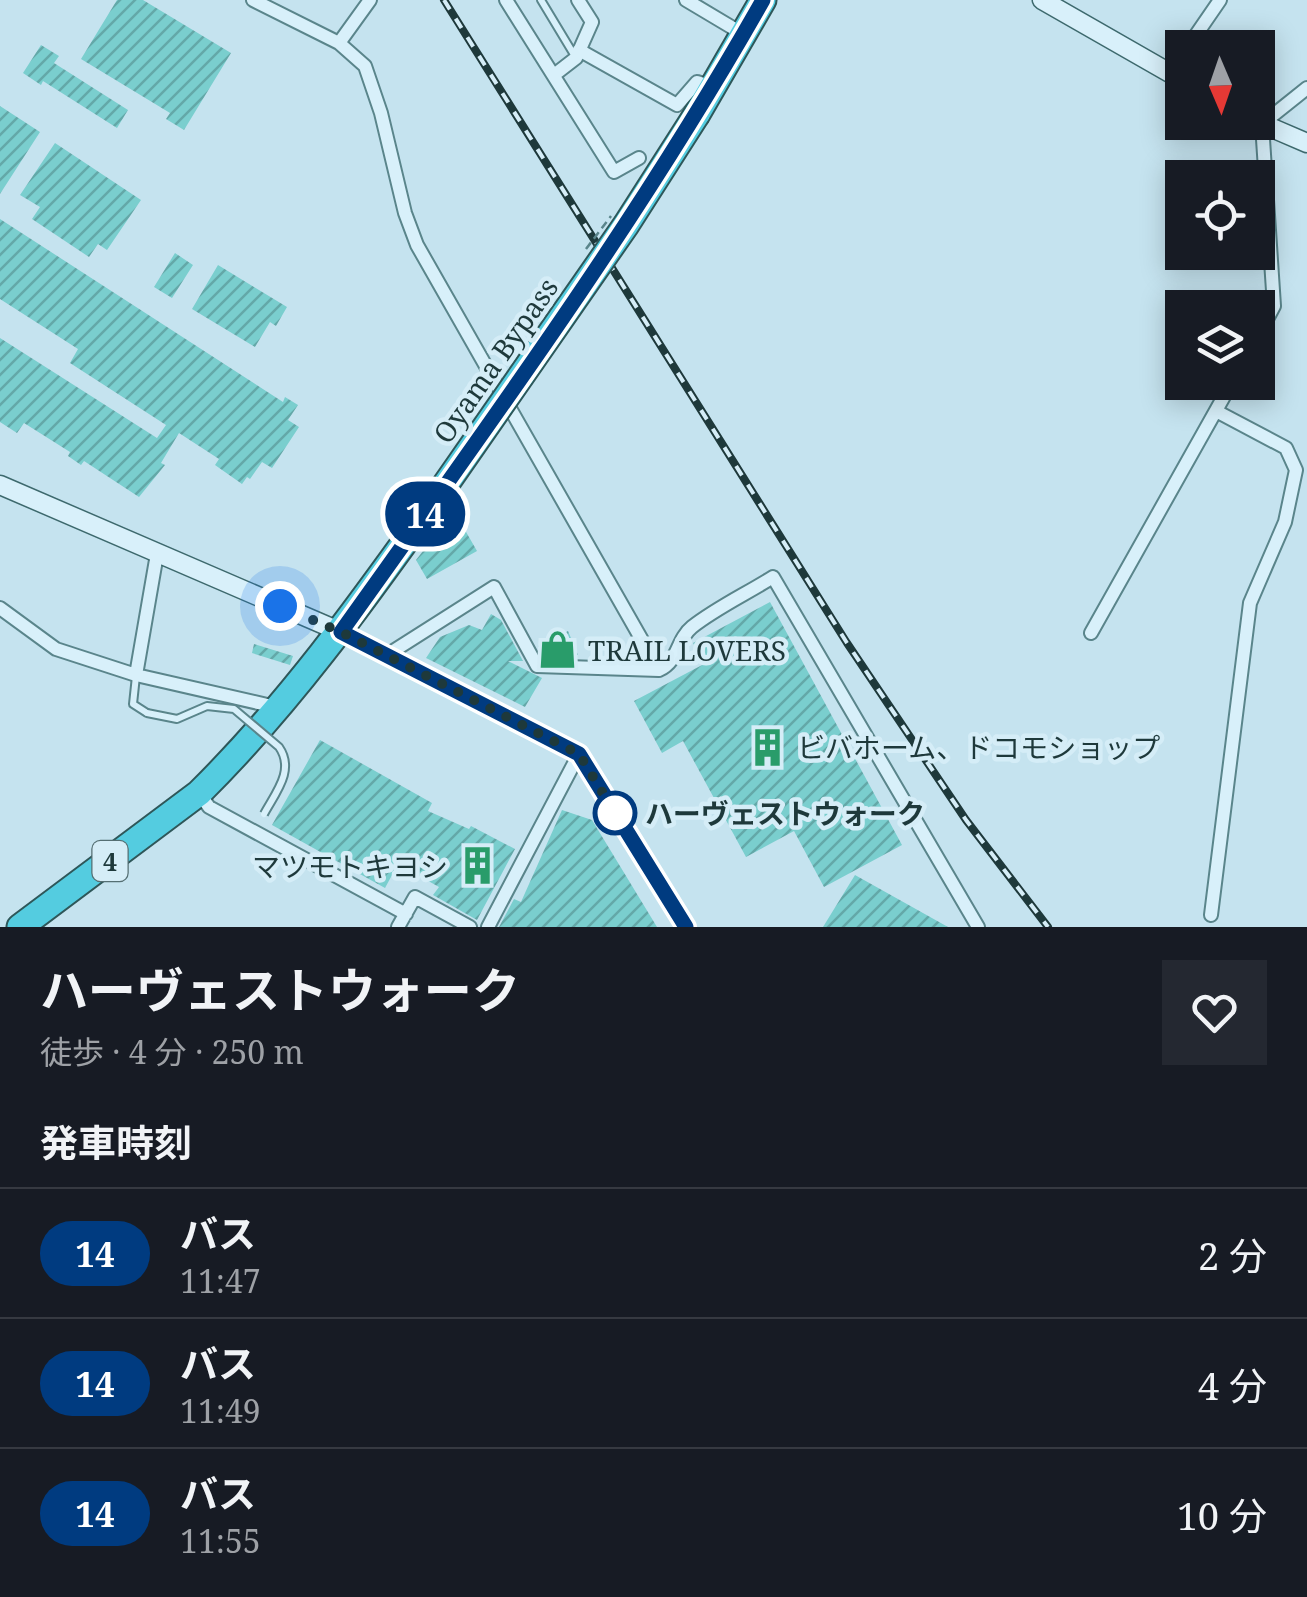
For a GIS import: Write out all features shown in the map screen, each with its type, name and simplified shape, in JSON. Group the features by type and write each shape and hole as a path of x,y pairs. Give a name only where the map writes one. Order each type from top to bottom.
{"highway":[{"name":"Oyama Bypass","path":"20,927 200,793 341,632 616,240 714,87 763,0"}],"street":[{"path":"253,0 338,43 357,56 372,80 395,178 417,244 660,670"},
{"path":"338,43 370,0"},
{"path":"506,0 614,172 639,158"},
{"path":"554,75 578,54 592,22 578,0"},
{"path":"686,0 744,34"},
{"path":"1042,0 1165,70"},
{"path":"1200,30 1220,0"},
{"path":"578,54 676,104 697,82 714,87"},
{"path":"1275,112 1307,88"},
{"path":"1275,129 1307,143"},
{"path":"1261,140 1273,290"},
{"path":"1091,633 1222,400"},
{"path":"1211,921 1250,603 1284,522 1296,470 1286,448 1216,412"},
{"path":"0,485 341,632 579,754 686,927"},
{"path":"136,675 156,554"},
{"path":"387,655 494,587 536,666 660,670 673,660 681,641 693,627 773,578 978,927"},
{"path":"0,608 56,650 136,675 278,708"},
{"path":"488,927 579,754"},
{"path":"200,793 208,807 402,921 415,897 470,927"}],"lane":[{"path":"541,0 578,54"},
{"path":"136,675 133,704 147,713 177,719 207,706 234,709 284,754 286,772 255,832"}],"building":[{"path":"117,0 143,0 231,53 184,130 166,119 170,113 81,59"},
{"path":"41,45 59,56 54,63 128,110 117,128 43,81 41,85 23,73"},
{"path":"0,106 40,132 0,194"},
{"path":"55,143 141,200 107,250 98,244 89,257 32,219 40,207 20,195"},
{"path":"0,219 283,402 285,397 298,405 288,420 299,427 272,468 262,462 242,484 215,465 219,459 179,433 161,463 165,465 139,497 84,461 81,465 68,456 70,452 24,423 17,433 0,422 0,338 157,438 166,425 70,363 78,349 0,299"},
{"path":"175,253 193,265 172,298 154,287"},
{"path":"218,265 287,307 276,326 270,322 255,347 192,309"},
{"path":"454,511 477,551 427,579 416,560"},
{"name":"ビバホーム、ドコモショップ","path":"770,602 902,845 824,887 794,831 746,857 683,741 662,753 634,701 704,664 693,643"},
{"path":"491,614 501,620 523,661 508,661 542,678 525,707 426,658 440,637 469,625 482,630"},
{"name":"TRAIL LOVERS","path":"568,631 578,655 543,656 538,646"},
{"path":"254,644 293,656 290,665 252,653"},
{"path":"320,740 432,803 428,811 469,829 471,826 515,849 477,920 433,895 439,887 398,864 385,888 272,825"},
{"path":"562,810 592,820 657,927 499,927 514,899 521,902"},
{"path":"855,875 948,927 823,927"}],"railway":[{"path":"444,0 847,643 966,820 1048,927"}],"bus line":[{"name":"14","path":"686,927 579,754 341,632 626,225 763,0"}],"place":[{"name":"TRAIL LOVERS","path":"558,650"},
{"name":"ビバホーム、ドコモショップ","path":"767,747"},
{"name":"ハーヴェストウォーク","path":"615,813"},
{"name":"マツモトキヨシ","path":"478,866"}],"route":[{"path":"280,606 341,632 579,754 615,813"}]}
